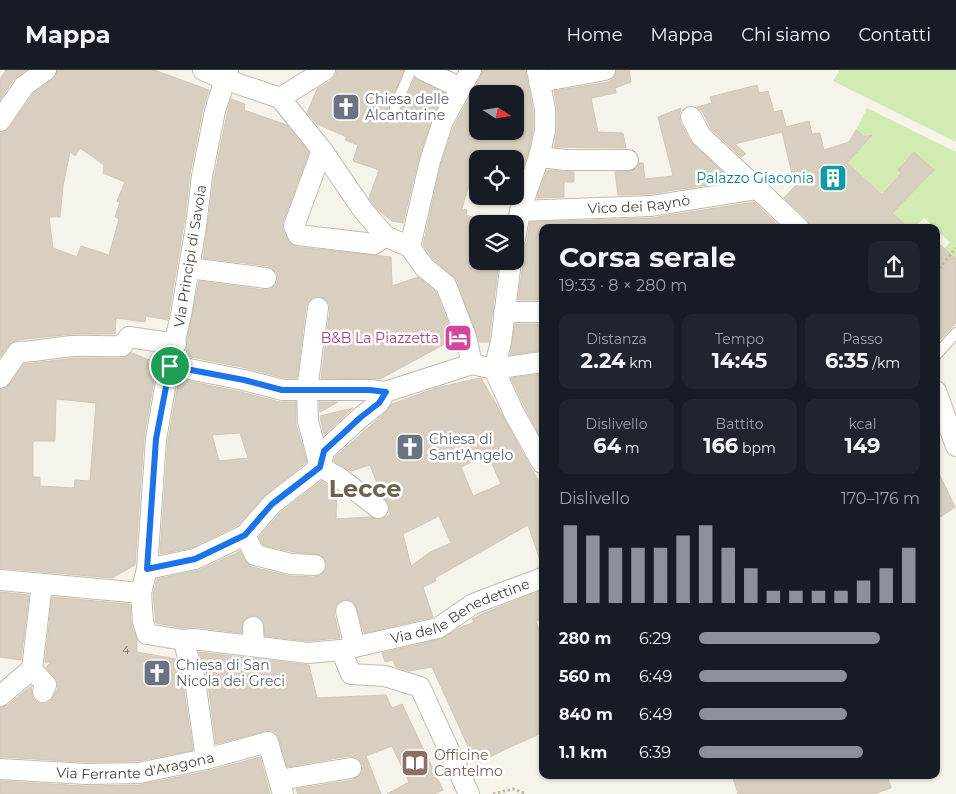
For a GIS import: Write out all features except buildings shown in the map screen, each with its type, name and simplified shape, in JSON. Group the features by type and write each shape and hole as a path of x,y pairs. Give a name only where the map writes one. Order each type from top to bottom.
{"street":[{"path":"0,121 24,86 46,70"},
{"path":"203,70 226,75 280,98 302,123 363,210 385,236 410,246 424,267 446,285 466,337 472,364"},
{"path":"422,70 461,88"},
{"path":"410,246 430,161 442,121 471,70"},
{"path":"519,215 539,157 544,131 545,109 538,76 605,70"},
{"path":"280,98 319,73"},
{"name":"Via Principi di Savoia","path":"188,639 146,634 143,622 141,593 147,569 156,439 176,344 202,176 215,111 226,75"},
{"path":"691,117 701,136 795,224"},
{"path":"322,150 294,226 298,235 374,244 385,236"},
{"path":"539,157 566,160 628,160"},
{"name":"Vico dei Raynò","path":"520,211 651,206 757,189"},
{"path":"189,268 266,278"},
{"path":"510,270 502,342 494,369 514,413 539,458"},
{"path":"318,308 307,390 308,421 320,467 340,478 378,508"},
{"path":"504,312 539,312"},
{"path":"0,378 18,352 36,352 51,348 74,346 122,346 129,337 176,344"},
{"path":"170,366 244,380 282,390 370,390 386,392 472,364 494,369 539,362"},
{"path":"147,569 195,559 245,535 272,504 320,467 324,451 379,403 386,392"},
{"path":"940,402 956,445"},
{"path":"245,535 255,555 291,564 315,565"},
{"name":"Via delle Benedettine","path":"188,639 254,637 308,653 348,648 438,628 473,604 539,579"},
{"path":"0,580 141,593"},
{"path":"0,696 32,669 42,584"},
{"path":"346,611 351,674 385,676 420,687 469,794"},
{"path":"188,639 206,759"},
{"path":"32,669 46,686 43,692"},
{"name":"Via Ferrante d'Aragona","path":"0,769 86,774 139,773 206,759 268,742 281,787"},
{"path":"281,787 351,768"}],"lane":[{"path":"395,107 411,70"},
{"path":"940,351 956,333"}],"path":[{"path":"940,267 956,248"},
{"path":"493,794 513,789 526,794"}],"green space":[{"path":"840,70 956,70 956,142 833,81"},
{"path":"867,108 956,152 956,259 940,258 940,253 950,242 940,233 940,224 930,224 924,218 918,224 900,224 899,219 892,213 934,170 914,152 898,170 901,173 879,198 868,182 847,163 868,140 856,130"}],"place":[{"name":"Chiesa delle Alcantarine","path":"346,107"},
{"name":"Palazzo Giaconia","path":"833,178"},
{"name":"B&B La Piazzetta","path":"458,338"},
{"name":"Chiesa di Sant'Angelo","path":"410,447"},
{"name":"Chiesa di San Nicola dei Greci","path":"157,673"},
{"name":"Officine Cantelmo","path":"415,763"}],"district":[{"name":"Lecce","path":"365,489"}],"route":[{"path":"170,366 244,380 282,390 370,390 386,392 379,403 324,451 320,467 272,504 245,535 195,559 147,569 156,439 170,366"}]}
